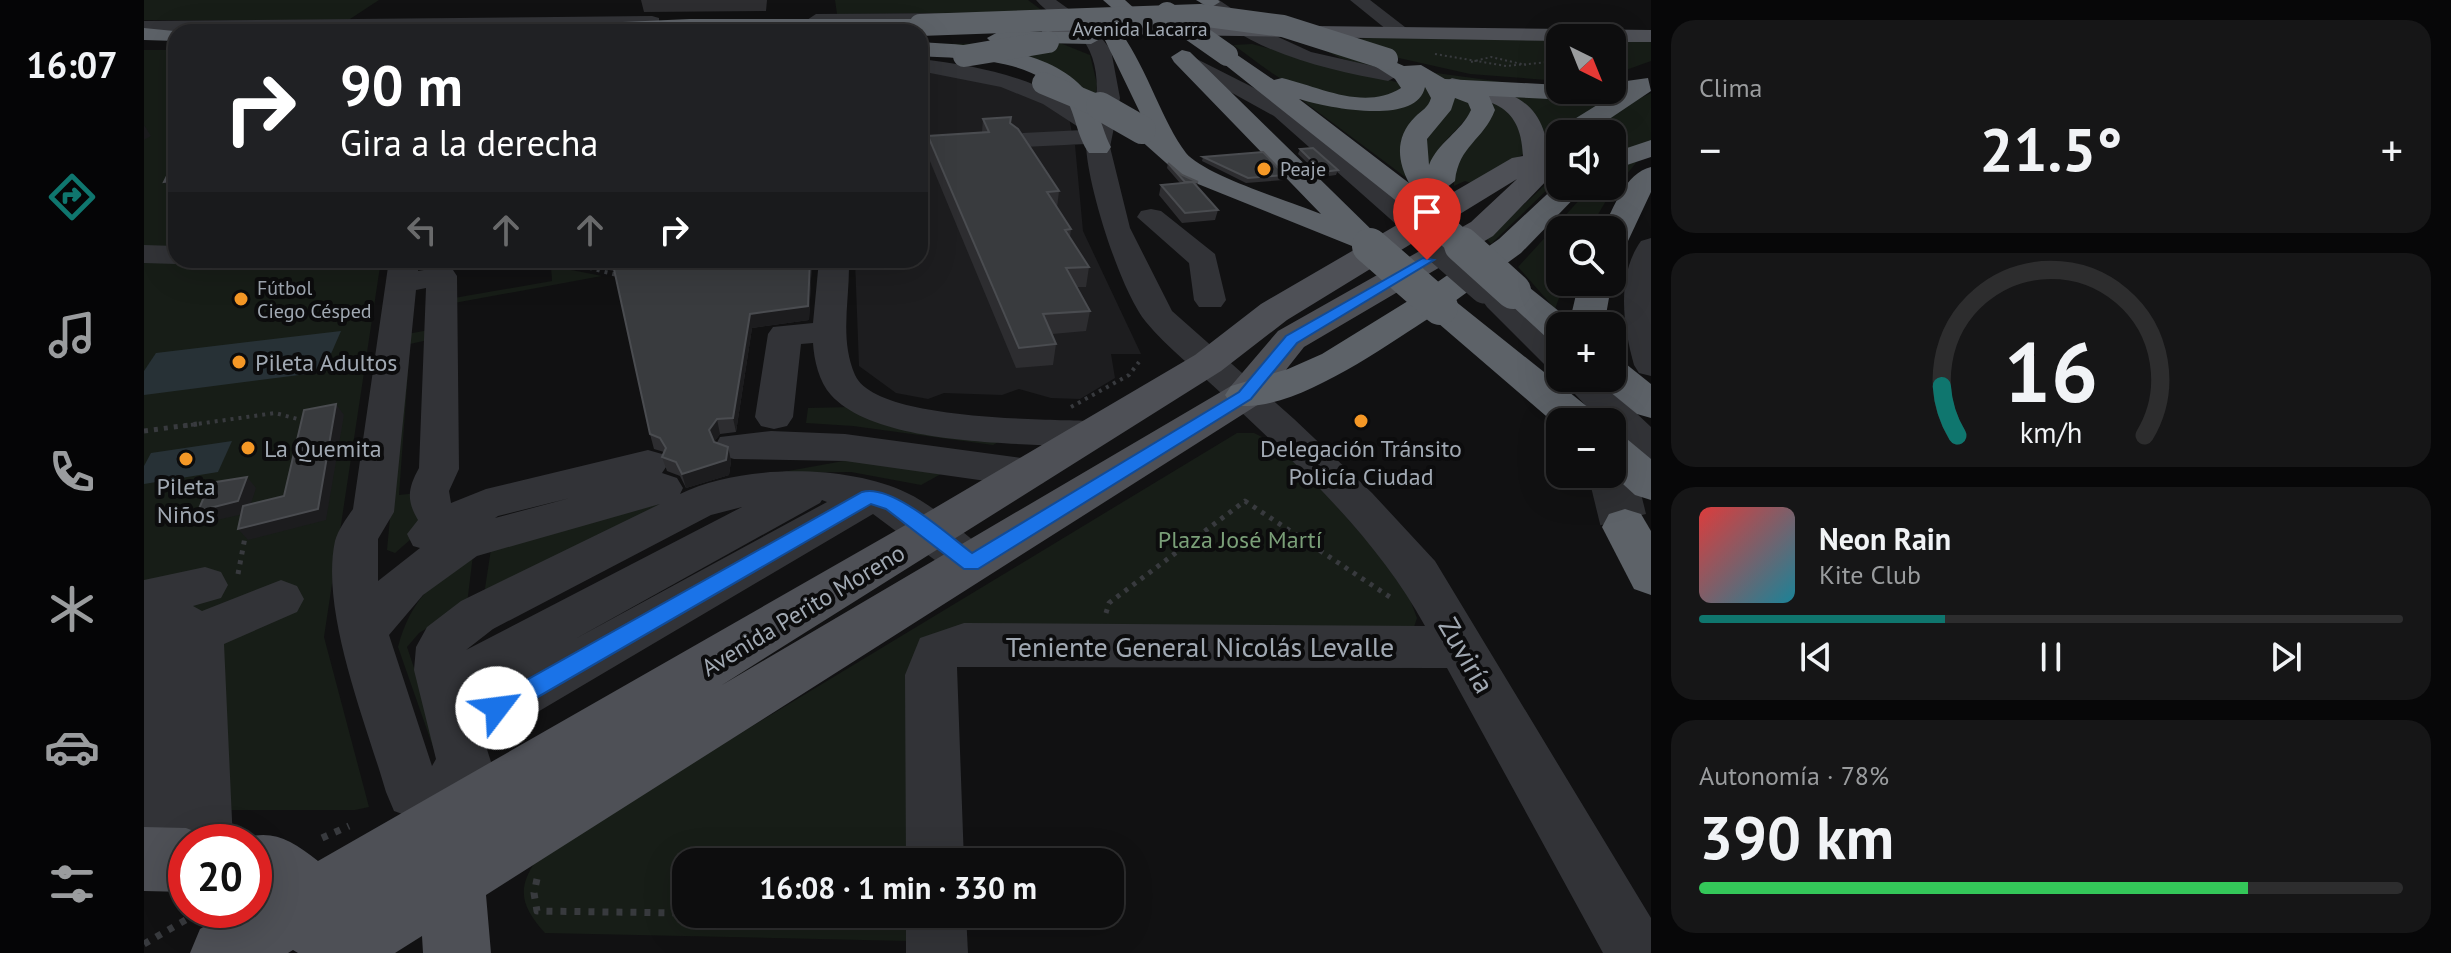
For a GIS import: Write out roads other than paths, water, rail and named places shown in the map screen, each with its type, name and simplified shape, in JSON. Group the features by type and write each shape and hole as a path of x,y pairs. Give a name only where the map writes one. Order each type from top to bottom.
{"highway":[{"path":"1154,4 1455,221 1471,252"},
{"path":"1119,5 1184,58 1369,246 1562,408"},
{"path":"928,46 1046,12"},
{"path":"928,45 999,17 1046,12"},
{"path":"928,47 1200,15 1313,34 1386,64 1413,84 1408,95 1383,103 1343,103 1297,92 1237,62"},
{"path":"928,49 990,54 1037,45 1117,22 1179,18 1274,29 1421,74 1441,92 1442,105 1417,131 1412,148 1422,197 1506,295 1546,321"},
{"path":"144,34 168,35"},
{"path":"928,47 1097,35 1137,70 1159,130 1176,156"},
{"path":"144,42 168,42"},
{"path":"928,49 988,54 1047,71 1079,99 1092,136"},
{"path":"928,50 1085,98 1142,130 1193,172 1369,246"},
{"path":"1386,64 1470,77 1546,83"},
{"path":"1451,86 1548,94 1597,93 1650,78"},
{"path":"1626,79 1650,78"},
{"path":"1589,120 1650,78"},
{"path":"1422,197 1445,153 1477,123 1483,110 1478,98 1451,86"},
{"path":"1626,157 1651,148"},
{"path":"1626,216 1644,182"},
{"path":"1245,395 1302,378 1335,362 1441,295 1510,246 1557,200"},
{"path":"1626,384 1651,405"},
{"path":"1626,462 1651,484"},
{"path":"1625,527 1651,575"}],"main road":[{"name":"Avenida Lacarra","path":"1046,12 1097,35 1651,36"},
{"name":"Avenida Lacarra","path":"1097,35 1263,37"},
{"path":"1451,86 1493,94 1519,107 1546,143"},
{"name":"Avenida Perito Moreno","path":"952,548 1029,473 1208,363 1274,312 1400,240 1546,149"},
{"name":"Avenida Perito Moreno","path":"224,953 321,936 448,833 952,548 1245,395 1291,339 1482,229 1536,177 1546,154"},
{"path":"448,833 457,953"},
{"path":"272,867 321,936"}],"street":[{"path":"569,24 583,0"},
{"path":"1359,0 1404,34"},
{"path":"1208,1 1263,37 1336,64 1386,64"},
{"path":"356,24 392,7"},
{"name":"Avenida Lacarra","path":"569,24 825,10 980,18 1046,12"},
{"name":"Avenida Lacarra","path":"144,27 168,27"},
{"path":"1023,140 1092,136 1109,87 1097,35"},
{"path":"1184,58 1282,111 1422,197 1546,343"},
{"name":"Zuviría","path":"1092,136 1116,228 1158,316 1245,395 1389,538 1419,574 1464,647 1637,953"},
{"path":"1151,217 1204,260 1210,300"},
{"path":"1651,247 1643,267 1639,301 1639,330 1651,365"},
{"path":"144,254 168,255"},
{"path":"1132,265 1204,260"},
{"path":"834,268 831,354 842,386 892,417 1092,434"},
{"path":"441,300 402,278 373,512 358,538 355,562 413,792 448,833"},
{"path":"395,329 441,300"},
{"path":"441,300 439,469 429,483 428,502 453,533"},
{"path":"774,417 785,334 832,333"},
{"path":"1592,392 1651,449"},
{"path":"732,459 850,448 1029,473"},
{"path":"368,606 388,563 453,533 660,475"},
{"path":"448,833 464,762 437,670 438,651 450,633 477,615 700,502 765,487 820,485 893,504 952,548"},
{"path":"450,709 869,497"},
{"path":"368,606 396,592 435,559 453,533"},
{"path":"144,599 205,585"},
{"path":"144,635 200,633 281,599"},
{"path":"144,609 173,618 200,633"},
{"path":"176,824 200,633"},
{"path":"144,635 153,643 169,824"},
{"name":"Teniente General Nicolás Levalle","path":"935,848 930,675 937,653 964,644 1464,647"}],"tunnel":[{"path":"1615,488 1625,527"}],"place":[{"name":"Peaje","path":"1264,169"},
{"name":"Fútbol Ciego Césped","path":"241,299"},
{"name":"Pileta Adultos","path":"239,362"},
{"name":"Delegación Tránsito Policía Ciudad","path":"1361,421"},
{"name":"La Quemita","path":"248,448"},
{"name":"Pileta Niños","path":"186,459"}],"park label":[{"name":"Plaza José Martí","path":"1240,539"}]}
